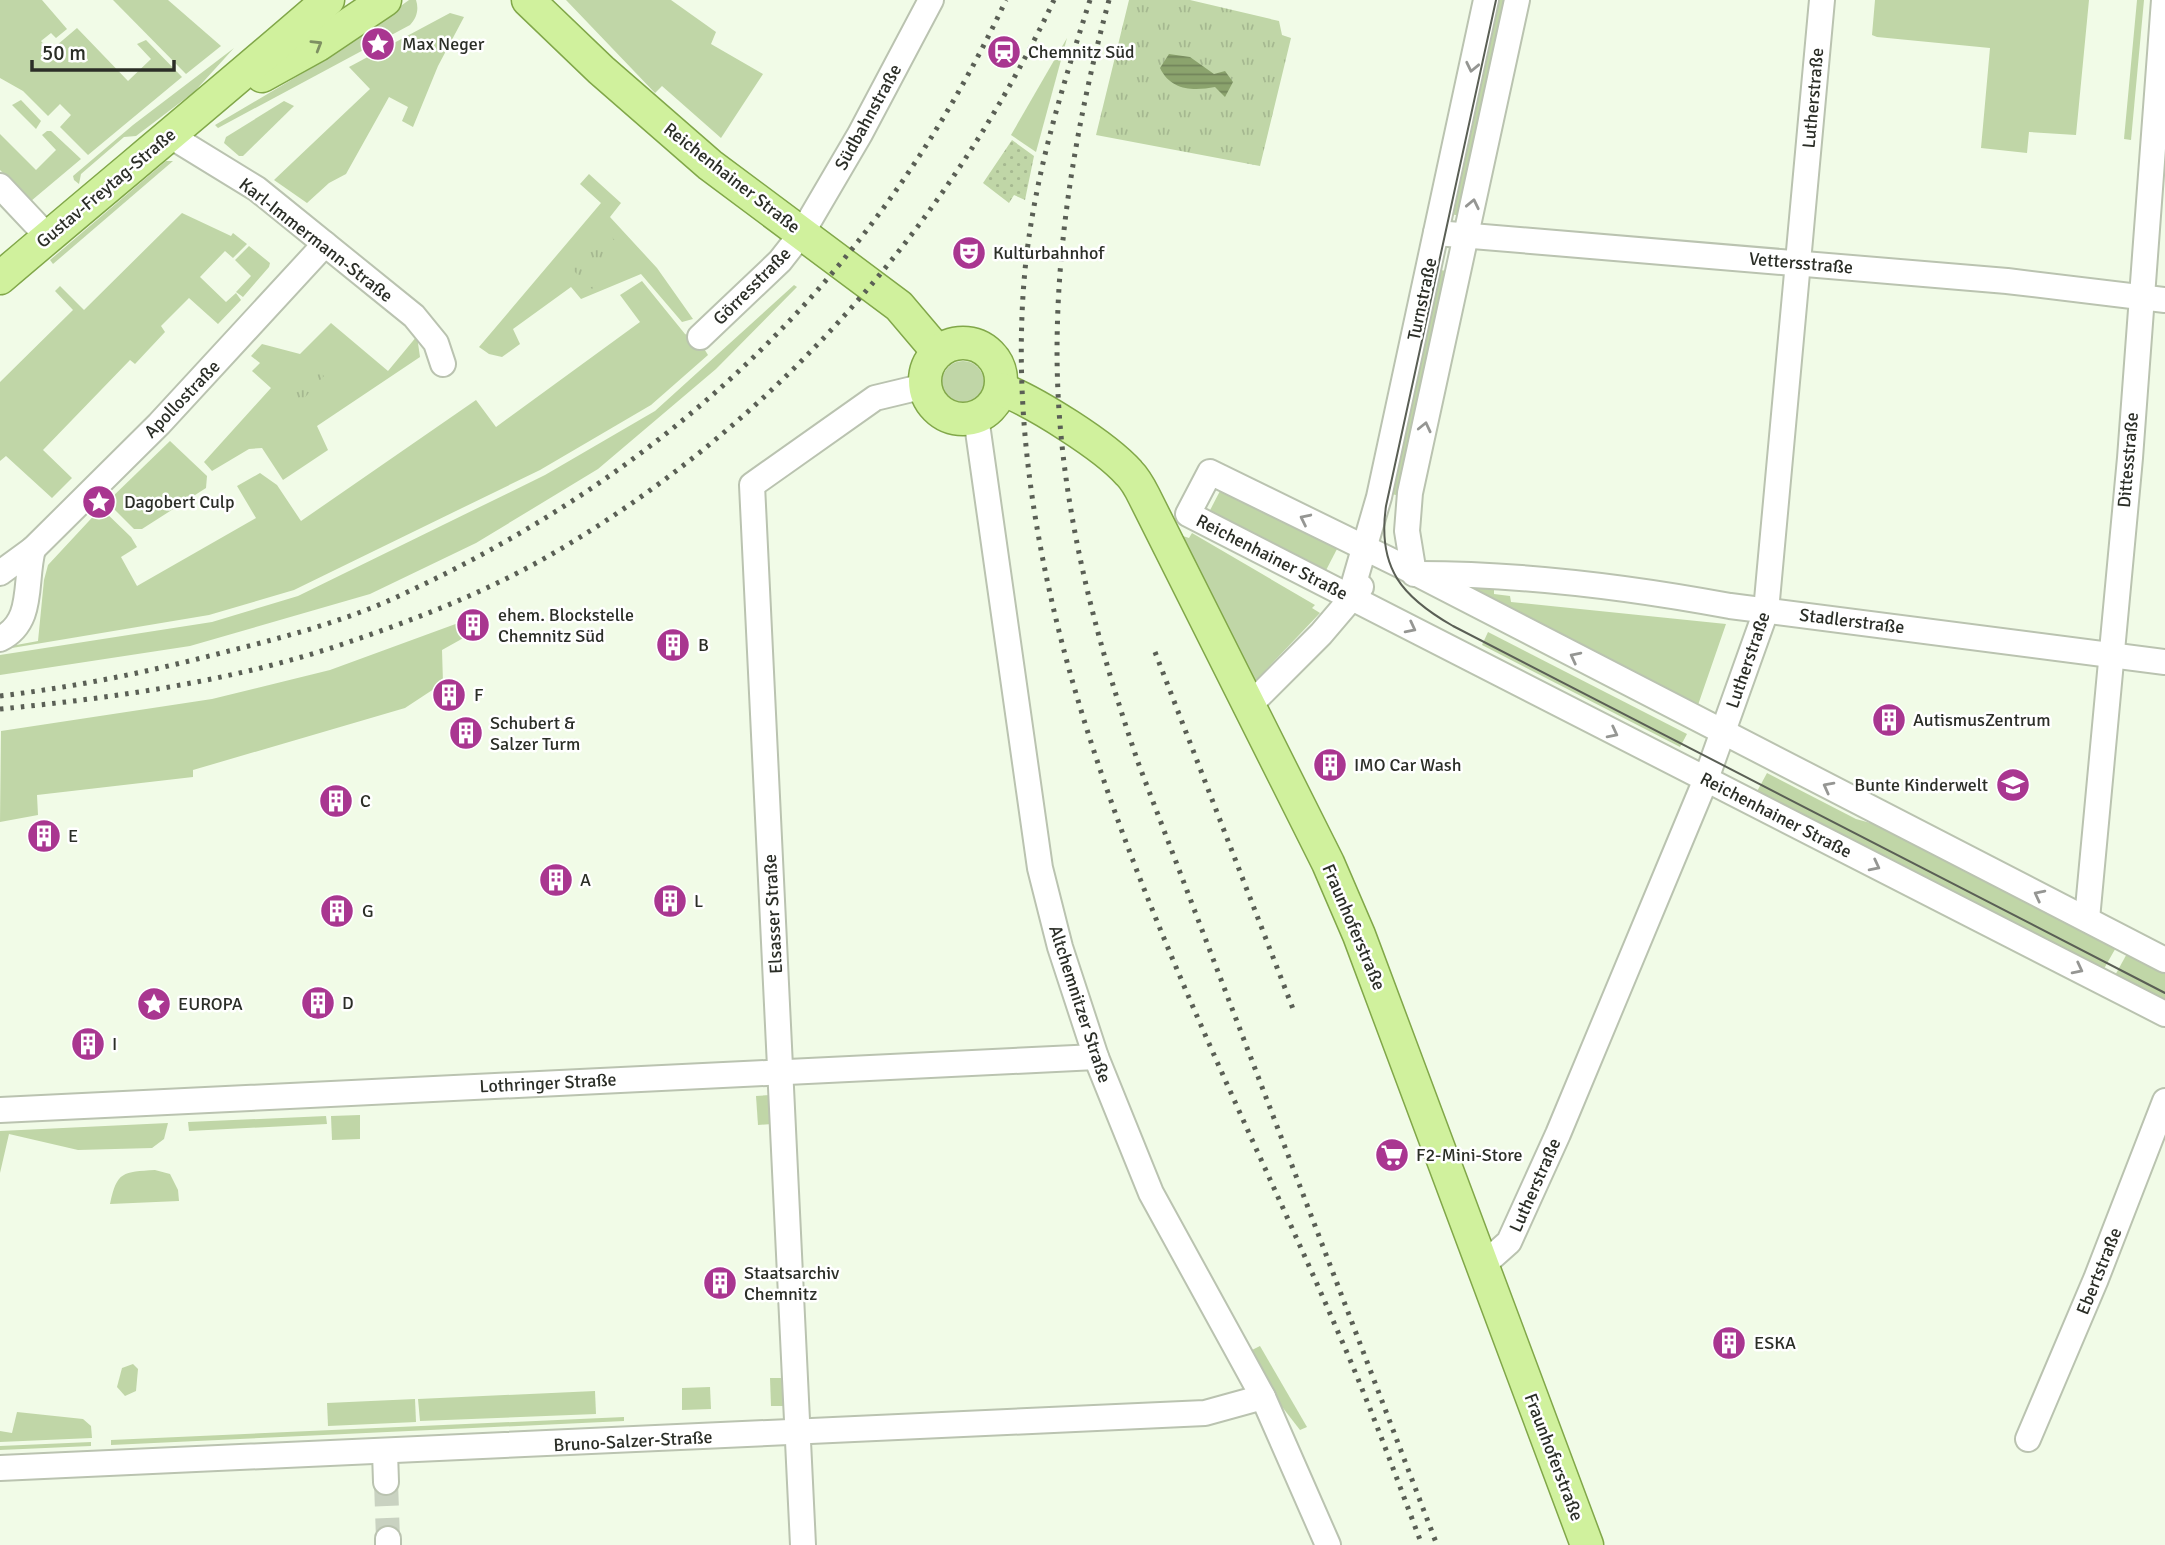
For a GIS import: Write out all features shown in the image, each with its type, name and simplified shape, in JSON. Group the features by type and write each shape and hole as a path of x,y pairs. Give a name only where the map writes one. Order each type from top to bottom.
{"main road":[{"name":"Gustav-Freytag-Straße","path":"0,278 169,135 214,101 328,0"},
{"name":"Gustav-Freytag-Straße","path":"214,101 318,45 385,0"},
{"name":"Reichenhainer Straße","path":"528,0 601,70 710,164 899,306 938,352"},
{"path":"958,343 984,349 1000,371 1001,389 992,407 976,418 955,418 940,412 930,401 925,386 927,369 938,352 958,343"},
{"name":"Fraunhoferstraße","path":"1001,389 1023,398 1130,473 1144,496 1328,863 1359,935 1587,1545"}],"street":[{"name":"Südbahnstraße","path":"802,233 860,134 932,0"},
{"name":"Turnstraße","path":"1377,554 1436,233 1486,0"},
{"name":"Turnstraße","path":"1414,574 1407,531 1410,493 1517,0"},
{"name":"Lutherstraße","path":"1482,1266 1509,1242 1558,1134 1706,779 1766,611 1822,0"},
{"name":"Dittesstraße","path":"2087,919 2130,458 2164,0"},
{"name":"Karl-Immermann-Straße","path":"169,135 257,189 325,244 423,326 436,343 443,364"},
{"path":"0,186 48,237"},
{"name":"Görresstraße","path":"700,337 780,261 802,233"},
{"name":"Vettersstraße","path":"1436,233 2007,281 2165,300"},
{"name":"Apollostraße","path":"0,573 33,549 159,424 325,244"},
{"name":"Elsasser Straße","path":"803,1545 752,485 875,398 925,386"},
{"name":"Altchemnitzer Straße","path":"976,418 1040,868 1060,947 1096,1057 1151,1193 1263,1397 1328,1545"},
{"name":"Reichenhainer Straße","path":"2165,960 1377,554 1210,472 1188,514 2165,1014"},
{"name":"Turnstraße","path":"1249,706 1321,634 1350,597 1377,554 1407,531"},
{"path":"0,639 14,632 23,620 28,567 33,549"},
{"name":"Stadlerstraße","path":"1414,574 1488,573 1659,593 1766,611 2165,662"},
{"name":"Lothringer Straße","path":"0,1110 1096,1057"},
{"name":"Ebertstraße","path":"2028,1439 2096,1279 2165,1101"},
{"name":"Bruno-Salzer-Straße","path":"0,1468 1205,1413 1263,1397"},
{"path":"385,1452 386,1482"}],"green space":[{"path":"0,0 42,0 67,29 56,38 51,33 41,41 50,51 77,28 128,81 151,59 137,44 146,40 182,77 88,155 60,127 71,115 60,104 48,116 23,91 0,78"},
{"path":"113,0 168,0 221,46 186,74"},
{"path":"409,0 416,0 417,7 416,16 410,25 218,128 215,125 330,57"},
{"path":"566,0 671,0 716,32 711,44 763,74 721,138 662,86 655,93"},
{"path":"1129,0 1190,0 1279,21 1282,35 1291,38 1260,166 1096,135"},
{"path":"1490,0 1512,0 1465,217 1446,213"},
{"path":"1875,0 2089,0 2076,135 2029,132 2027,153 1981,148 1990,48 1872,35"},
{"path":"2137,0 2144,0 2131,140 2124,139"},
{"path":"450,13 464,17 438,66 413,127 402,121 408,107 389,97 346,174 329,183 307,203 274,180 370,89 349,67"},
{"path":"1067,38 1036,152 1011,135"},
{"path":"234,48 194,92 136,136 124,137 81,174 79,184 74,180 73,176 133,125"},
{"path":"21,100 41,121 36,129 12,105"},
{"path":"284,101 294,106 243,156 239,156 224,143 226,137"},
{"path":"51,131 81,159 31,201 0,170 0,134 36,170 56,150 42,135"},
{"path":"1012,140 1034,156 1025,200 1014,195 1009,203 983,183"},
{"path":"166,161 173,161 53,264 50,260"},
{"path":"589,174 621,203 610,217 657,268 693,319 682,322 641,274 581,299 571,287 513,329 520,344 502,357 489,354 479,347 601,203 580,184"},
{"path":"182,213 231,236 233,233 247,244 233,258 225,251 200,277 226,302 236,293 241,300 218,324 189,298 161,326 165,332 135,364 130,360 43,450 72,478 52,498 6,456 0,461 0,382 73,310 55,291 60,286 84,310"},
{"path":"601,226 627,253 592,289 567,264"},
{"path":"249,246 270,263 243,297 236,292 251,276 235,260"},
{"path":"1433,269 1454,272 1406,497 1386,493"},
{"path":"642,281 685,334 698,339 708,355 651,405 540,470 294,590 209,615 0,650 38,641 48,565 101,508 131,537 137,547 121,557 137,586 256,518 237,486 260,473 277,485 301,521 476,400 496,427 640,322 620,295"},
{"path":"794,285 797,287 716,369 598,469 476,543 370,594 190,646 0,675 0,655 212,622 298,596 545,475 655,411"},
{"path":"331,323 388,371 417,336 420,357 317,426 328,450 283,480 262,448 249,449 212,471 204,462 271,388 252,371 260,363 251,356 262,344 300,354"},
{"path":"963,361 978,367 984,382 978,397 963,403 948,397 942,382 948,367"},
{"path":"309,362 324,376 299,404 284,390"},
{"path":"170,441 207,476 206,488 142,529 134,529 107,502"},
{"path":"1221,489 1337,549 1322,578 1206,518"},
{"path":"1192,533 1315,605 1312,608 1320,613 1260,676 1264,680 1256,682 1252,679 1180,535 1189,538"},
{"path":"1465,586 1494,588 1494,594 1510,596 1511,602 1726,624 1698,705"},
{"path":"461,622 467,636 442,650 443,683 405,708 193,770 193,777 37,795 38,815 0,822 1,731 212,699 330,670"},
{"path":"1488,632 1687,734 1680,747 1482,645"},
{"path":"1767,773 1856,819 1896,830 2118,944 2101,974 1754,797"},
{"path":"2129,950 2165,968 2165,1006 2113,979"},
{"path":"770,1095 772,1124 758,1125 756,1096"},
{"path":"360,1115 360,1139 332,1140 331,1116"},
{"path":"326,1116 327,1124 189,1131 188,1122"},
{"path":"168,1123 164,1139 152,1148 78,1150 9,1134 0,1173 0,1131"},
{"path":"155,1170 170,1174 178,1190 179,1201 110,1204 115,1185 123,1175"},
{"path":"1260,1346 1307,1427 1300,1430 1269,1390 1250,1351"},
{"path":"133,1364 138,1369 136,1391 125,1396 117,1387 122,1368"},
{"path":"770,1378 784,1378 785,1406 771,1406"},
{"path":"710,1387 711,1409 682,1410 682,1388"},
{"path":"595,1391 596,1414 420,1421 418,1399"},
{"path":"415,1399 416,1422 328,1426 327,1403"},
{"path":"17,1412 83,1419 91,1426 92,1438 0,1442 0,1431 12,1433"},
{"path":"624,1417 624,1421 111,1445 111,1440"},
{"path":"91,1442 91,1446 0,1450 0,1446"}],"shaded area":[{"path":"1169,54 1190,57 1214,74 1225,71 1233,82 1225,97 1215,87 1191,89 1170,81 1160,68"}],"tunnel":[{"path":"386,1482 388,1539"}],"tram line":[{"path":"1496,0 1386,506 1386,547 1397,578 1420,604 1453,626 2165,993"}],"railway":[{"path":"0,696 84,683 166,666 334,622 399,596 499,545 592,488 678,424 757,354 830,276 895,191 954,99 1006,0"},
{"path":"0,709 86,699 217,678 343,644 423,615 502,581 552,554 632,503 708,446 779,383 845,315 906,242 961,165 1010,84 1054,0"},
{"path":"1090,0 1042,167 1025,270 1023,407 1040,544 1072,680 1116,816 1168,949 1349,1358 1422,1545"},
{"path":"1109,0 1076,145 1068,195 1059,294 1058,393 1067,488 1075,535 1110,675 1139,765 1437,1545"},
{"path":"1155,652 1295,1014"}],"place":[{"name":"Max Neger","path":"378,44"},
{"name":"Chemnitz Süd","path":"1004,52"},
{"name":"Kulturbahnhof","path":"969,253"},
{"name":"Dagobert Culp","path":"99,502"},
{"name":"ehem. Blockstelle Chemnitz Süd","path":"473,625"},
{"name":"B","path":"673,645"},
{"name":"F","path":"449,695"},
{"name":"AutismusZentrum","path":"1889,720"},
{"name":"Schubert & Salzer Turm","path":"466,733"},
{"name":"IMO Car Wash","path":"1330,765"},
{"name":"Bunte Kinderwelt","path":"2013,785"},
{"name":"C","path":"336,801"},
{"name":"E","path":"44,836"},
{"name":"A","path":"556,880"},
{"name":"L","path":"670,901"},
{"name":"G","path":"337,911"},
{"name":"D","path":"318,1003"},
{"name":"EUROPA","path":"154,1004"},
{"name":"I","path":"88,1044"},
{"name":"F2-Mini-Store","path":"1392,1155"},
{"name":"Staatsarchiv Chemnitz","path":"720,1283"},
{"name":"ESKA","path":"1729,1343"}]}
